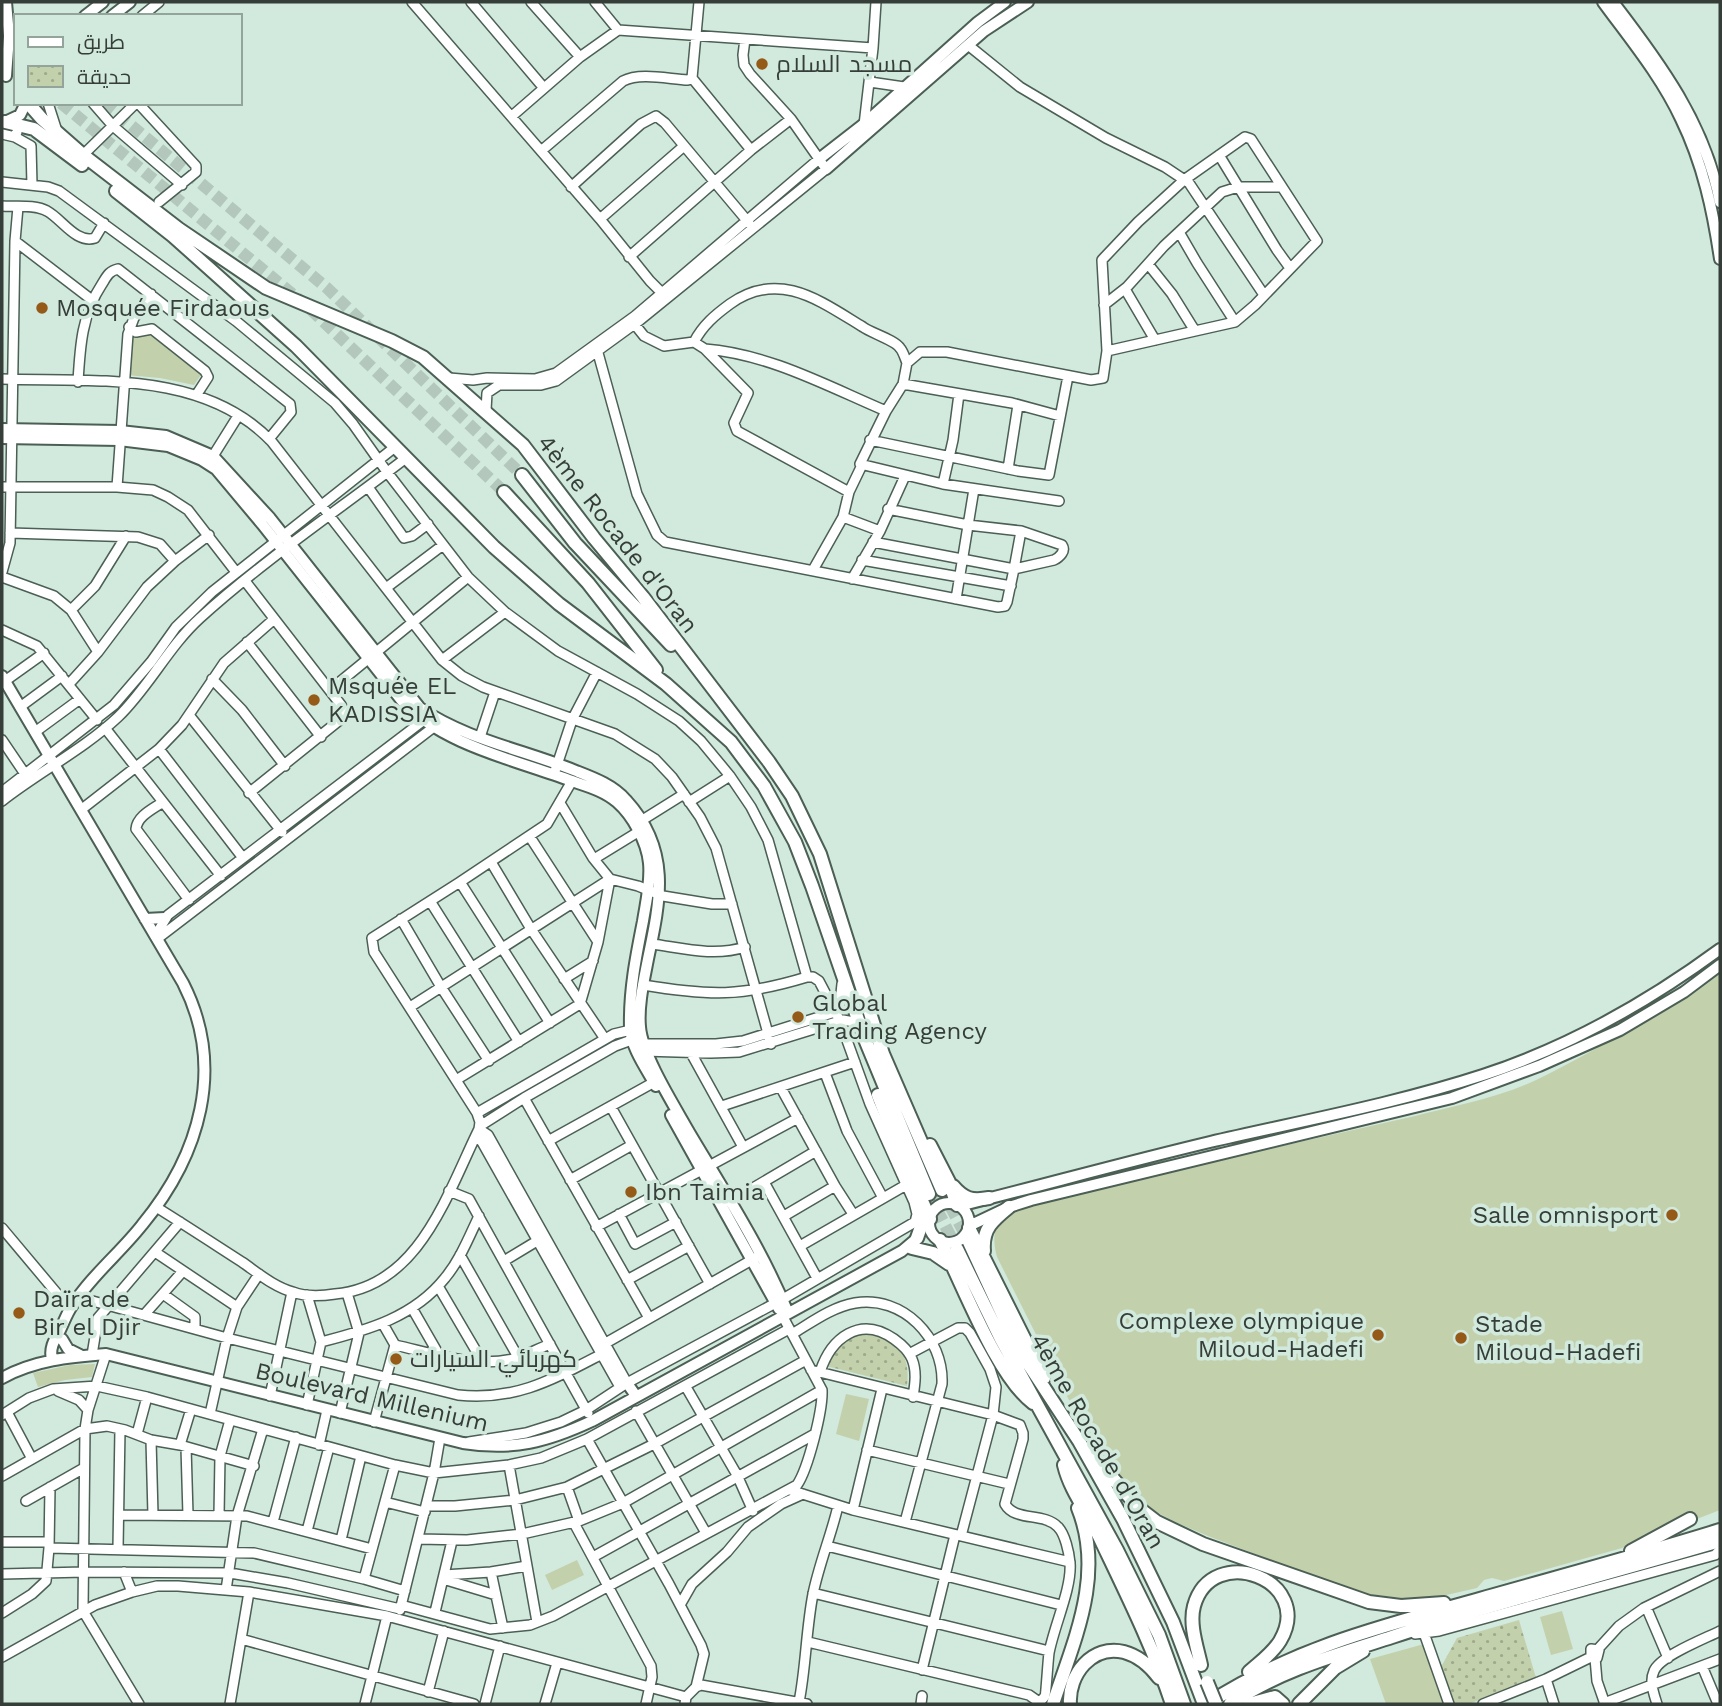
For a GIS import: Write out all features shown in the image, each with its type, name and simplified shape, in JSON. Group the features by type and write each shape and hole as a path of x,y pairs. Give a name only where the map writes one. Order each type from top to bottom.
{"highway":[{"name":"4ème Rocade d'Oran","path":"25,106 179,229 267,288 392,341 422,357 523,445 778,775 812,836 883,1054 934,1190"},
{"path":"3,126 17,130 34,129 173,236 296,346 494,547 535,584 666,684 731,742 764,786 785,822 804,864 864,1037 934,1190 930,1220"},
{"path":"522,475 575,543 704,678"},
{"path":"504,492 588,583 666,684"},
{"path":"839,965 847,1021 860,1048 934,1190 958,1205"},
{"path":"934,1190 959,1193 970,1199 989,1198"},
{"path":"934,1190 923,1221 910,1246 938,1255 955,1269"},
{"path":"985,1259 985,1231 1009,1207"},
{"name":"4ème Rocade d'Oran","path":"969,1231 1018,1348 1079,1441 1136,1545 1203,1684 1206,1704"},
{"path":"969,1231 1045,1378 1056,1407"},
{"path":"939,1240 1009,1376 1019,1392 1038,1407"},
{"name":"4ème Rocade d'Oran","path":"957,1248 1000,1339 1117,1550 1159,1635 1179,1701"},
{"path":"1079,1441 1140,1509 1157,1522 1203,1544 1368,1602 1411,1606 1482,1598"},
{"path":"1053,1704 1080,1621 1089,1580 1088,1543 1060,1448"},
{"path":"1069,1482 1092,1522 1146,1634 1165,1684"},
{"path":"1576,1572 1641,1546 1689,1519"},
{"path":"1206,1704 1240,1683 1294,1656 1356,1633 1720,1530"},
{"path":"1230,1704 1251,1691 1312,1663 1390,1637 1720,1541"},
{"path":"1136,1545 1147,1555 1159,1573 1201,1665"},
{"path":"1216,1704 1203,1684 1193,1625 1195,1603 1213,1580 1225,1574 1245,1572 1257,1575 1274,1586 1282,1596 1286,1625 1272,1652 1240,1683"},
{"path":"1299,1704 1335,1668 1390,1637"},
{"path":"1070,1704 1069,1692 1078,1671 1093,1657 1106,1652 1124,1652 1139,1658 1179,1701"},
{"path":"1249,1704 1275,1697 1283,1704"}],"main road":[{"path":"6,2 9,76"},
{"path":"88,14 103,2"},
{"path":"115,14 130,2"},
{"path":"819,159 864,124 978,22 1005,2"},
{"path":"826,169 968,45 1001,18 1028,2"},
{"path":"1603,2 1660,80 1681,118 1700,164 1713,209 1720,260"},
{"path":"1616,3 1662,65 1689,114 1705,149 1720,202"},
{"path":"3,126 15,119 25,106"},
{"path":"7,434 166,436 213,456 251,495 283,544"},
{"path":"120,436 168,446 192,455 216,469 283,544 372,657 427,718 477,746 600,781 619,793 639,826"},
{"path":"3,679 183,983 198,1017 206,1072 196,1126 176,1175 156,1207 70,1308 50,1360"},
{"path":"437,725 480,737 556,769 572,781 598,790 619,804 639,826 648,827 657,854 652,944 643,985 639,1040"},
{"path":"653,892 632,984 639,1040 657,1081 756,1257 788,1323"},
{"path":"145,919 165,918"},
{"path":"910,1246 939,1240 957,1241 1009,1207 1071,1189 1452,1098 1554,1053 1683,976 1720,949"},
{"path":"910,1246 937,1207 943,1204 958,1205 989,1198 1206,1143 1417,1095 1485,1075 1620,1030 1684,992 1720,965"},
{"path":"705,1168 730,1201 756,1257"},
{"path":"958,1205 967,1214 969,1231"},
{"path":"930,1220 932,1232 939,1240"},
{"name":"Boulevard Millenium","path":"2,1378 50,1360 106,1354 463,1443 489,1447 530,1444 549,1440 592,1421 636,1396 788,1323 910,1246"},
{"path":"59,1339 68,1349 87,1355"},
{"path":"50,1360 61,1350 59,1339"},
{"path":"623,1385 636,1396"}],"street":[{"path":"144,14 159,2"},
{"path":"471,2 544,87"},
{"path":"531,2 580,57"},
{"path":"594,2 618,30"},
{"path":"699,2 698,36 692,78 751,150"},
{"path":"862,138 870,82 876,2"},
{"path":"415,3 664,295"},
{"path":"512,116 580,57 618,30 873,48"},
{"path":"664,295 753,230 826,169 791,119 744,65 745,39"},
{"path":"968,45 1020,87 1189,183 1264,295"},
{"path":"541,151 630,77 692,78"},
{"path":"870,82 905,87"},
{"path":"49,105 59,134"},
{"path":"95,105 113,126 182,185"},
{"path":"83,155 135,105"},
{"path":"139,105 196,166 196,172 159,202"},
{"path":"25,106 17,130 31,146 32,185"},
{"path":"571,187 649,118 656,116 753,230"},
{"path":"629,257 751,150 791,119"},
{"path":"906,363 919,352 947,352 1091,380 1104,378 1107,351 1102,260 1184,180 1245,137 1251,139 1317,241 1235,321 1107,351"},
{"path":"600,219 684,146"},
{"path":"1219,155 1290,268"},
{"path":"486,410 487,393 494,387 556,381 598,353 819,159"},
{"path":"2,182 60,191 236,321 335,403 354,424 387,472 468,577 505,612 558,651 637,694 679,721 701,741 730,776 768,840 807,977"},
{"path":"1104,305 1125,289 1179,232 1222,192 1238,187 1281,187"},
{"path":"2,206 47,210 81,238 88,240 94,238 104,223"},
{"path":"18,207 12,379 7,434 6,487 10,533 2,575 54,596 71,610 99,652"},
{"path":"1179,232 1235,321"},
{"path":"15,241 92,300"},
{"path":"1148,264 1172,294 1195,331"},
{"path":"78,382 82,332 92,300 110,273 116,269 121,270 290,404 291,412 270,439"},
{"path":"694,342 713,316 736,300 754,291 775,288 801,292 897,345 906,363 903,384 870,440 849,492 843,517 813,570"},
{"path":"1125,289 1155,340"},
{"path":"117,487 129,327 151,294"},
{"path":"449,378 472,380 487,377 536,382 556,373 633,322"},
{"path":"633,322 644,337 664,346 694,342 705,349 748,393 734,423 737,431 849,492"},
{"path":"129,327 136,332 152,329 205,370 208,377 197,394"},
{"path":"705,349 729,351 779,365 886,411"},
{"path":"598,353 638,494 662,540 670,544 1005,606 1021,531"},
{"path":"870,440 1049,475 1068,376"},
{"path":"2,379 166,386 214,401 270,439 442,660 462,676 495,692 615,734 655,759 706,827 716,848 769,1039"},
{"path":"903,384 1018,405 1060,416"},
{"path":"943,484 953,440 959,394"},
{"path":"1008,468 1018,405"},
{"path":"213,456 238,416"},
{"path":"2,793 105,728 142,691 192,626 245,581 322,504 395,447"},
{"path":"2,793 26,774 52,760 97,720 132,685 191,611 236,572 330,514 406,458"},
{"path":"862,464 943,484 1059,502"},
{"path":"852,579 880,531 905,476"},
{"path":"6,487 117,487 153,490 188,510 236,572"},
{"path":"368,487 404,538 412,536 428,524"},
{"path":"956,599 974,489"},
{"path":"873,542 1014,569 1054,560 1063,551 1062,545 1021,531 968,525 888,509"},
{"path":"843,517 880,531"},
{"path":"10,533 127,536 156,542 175,561"},
{"path":"69,684 99,652 147,587 209,535"},
{"path":"71,610 95,586 127,536"},
{"path":"386,588 443,545"},
{"path":"862,560 1011,586"},
{"path":"330,690 468,577"},
{"path":"245,581 330,690 346,715 249,793"},
{"path":"442,660 505,612"},
{"path":"82,809 159,750 189,715 224,663 274,620"},
{"path":"2,630 29,641 44,653 97,720"},
{"path":"247,642 321,737"},
{"path":"3,679 44,653"},
{"path":"556,769 572,720 597,672"},
{"path":"20,707 62,676"},
{"path":"212,678 243,710 285,765"},
{"path":"480,737 495,692"},
{"path":"35,732 80,699"},
{"path":"189,715 288,839"},
{"path":"156,938 165,918 427,718"},
{"path":"156,938 437,725"},
{"path":"105,728 221,876"},
{"path":"2,740 26,774"},
{"path":"159,750 243,858"},
{"path":"594,859 639,826 730,776"},
{"path":"572,781 547,824 372,938 372,946 477,1113 482,1142 537,1241 547,1250 604,1344 623,1385"},
{"path":"163,802 141,818 136,829 189,900"},
{"path":"560,803 594,859 610,879 653,892 712,904 733,904"},
{"path":"530,836 598,942"},
{"path":"491,862 531,929 605,1039"},
{"path":"410,1007 610,879"},
{"path":"456,1080 580,1004 598,942 610,879"},
{"path":"460,882 550,1023"},
{"path":"430,901 519,1042"},
{"path":"401,919 489,1060"},
{"path":"652,944 709,952 734,951 745,947"},
{"path":"564,979 593,961"},
{"path":"463,1443 546,1428 586,1410 623,1385 779,1301 915,1222 917,1211 870,1104 855,1062 847,1021 835,1012 819,981 813,976 756,991 702,994 643,985"},
{"path":"477,1113 619,1032 691,1053 739,1052 835,1012 840,1003 842,984"},
{"path":"156,1207 259,1274 292,1292 307,1295 347,1293 377,1282 410,1256 420,1244 478,1130 524,1098 615,1046 639,1040 716,1044 769,1039 847,1021"},
{"path":"691,1053 743,1147"},
{"path":"722,1106 855,1062"},
{"path":"825,1073 847,1131 883,1198"},
{"path":"548,1141 657,1081"},
{"path":"781,1087 853,1214"},
{"path":"524,1098 649,1318"},
{"path":"611,1107 710,1284"},
{"path":"596,1227 798,1118"},
{"path":"478,1130 488,1135 600,1355 623,1385"},
{"path":"570,1180 632,1145"},
{"path":"730,1201 816,1151"},
{"path":"764,1182 817,1278"},
{"path":"800,1245 906,1185"},
{"path":"783,1216 835,1186"},
{"path":"449,1191 469,1199 592,1421"},
{"path":"619,1214 635,1244 676,1222"},
{"path":"321,1342 359,1333 412,1308 438,1286 460,1255 479,1216"},
{"path":"87,1355 98,1318 180,1222"},
{"path":"2,1228 70,1308"},
{"path":"504,1261 537,1241"},
{"path":"627,1280 689,1245"},
{"path":"155,1252 237,1307"},
{"path":"460,1255 518,1357"},
{"path":"604,1344 756,1257"},
{"path":"144,1315 183,1271"},
{"path":"210,1414 227,1338 237,1307 259,1274"},
{"path":"438,1286 482,1362"},
{"path":"270,1396 292,1292"},
{"path":"340,1413 359,1333 347,1293"},
{"path":"163,1294 195,1317 195,1329"},
{"path":"307,1295 321,1342 307,1405"},
{"path":"78,1297 351,1370 479,1398 516,1393 537,1386 600,1355"},
{"path":"32,1459 5,1414 29,1398 54,1389 97,1386 434,1473 509,1465 541,1458 587,1439 686,1387 788,1323 855,1303 879,1303 908,1315 919,1325 933,1342 942,1366 942,1384 905,1522"},
{"path":"412,1308 439,1355"},
{"path":"3,1655 83,1611 132,1592 157,1586 249,1592 396,1612 435,1612 490,1629 537,1622 797,1485 804,1473 822,1390 816,1371 806,1360 788,1323"},
{"path":"374,1422 395,1345 383,1324"},
{"path":"909,1354 958,1328 965,1328 996,1383 993,1415 945,1574 922,1670"},
{"path":"816,1371 831,1348 845,1335 855,1331 876,1330 888,1335 909,1354 915,1368 913,1397"},
{"path":"395,1345 482,1362 518,1357 550,1343"},
{"path":"106,1354 88,1409 85,1429 83,1611 139,1704"},
{"path":"385,1502 425,1509 474,1505 515,1500 567,1487 654,1444 806,1360"},
{"path":"808,1642 1029,1695 1039,1703 1046,1693 1049,1651 1070,1562 1058,1526 1006,1507 1004,1501 1023,1431 1017,1422 816,1371"},
{"path":"686,1387 737,1475 753,1508 755,1520"},
{"path":"54,1389 79,1400 88,1409"},
{"path":"853,1510 882,1389"},
{"path":"418,1539 452,1541 522,1534 577,1522 623,1503 822,1390"},
{"path":"137,1434 147,1397"},
{"path":"188,1516 183,1446 191,1409"},
{"path":"307,1531 324,1446 327,1410"},
{"path":"636,1411 706,1533"},
{"path":"219,1515 220,1456 230,1420"},
{"path":"2,1476 85,1429 107,1426 254,1466"},
{"path":"118,1548 120,1429"},
{"path":"226,1590 237,1516 263,1429"},
{"path":"593,1557 813,1435"},
{"path":"274,1522 296,1437"},
{"path":"365,1704 370,1677 405,1591 440,1438"},
{"path":"2,1574 230,1573 288,1583 396,1612 444,1631 651,1687 686,1701 696,1687 704,1654 680,1605 587,1439"},
{"path":"151,1440 153,1515"},
{"path":"867,1450 1009,1484"},
{"path":"341,1540 361,1456"},
{"path":"364,1579 395,1465"},
{"path":"509,1465 537,1622"},
{"path":"26,1501 84,1468"},
{"path":"2,1613 40,1588 46,1581 50,1487"},
{"path":"567,1487 577,1522 593,1557 651,1667 651,1687 646,1704"},
{"path":"790,1490 853,1510 1070,1562"},
{"path":"680,1605 696,1579 727,1552 755,1520 803,1494"},
{"path":"696,1687 701,1685 751,1699 803,1703 813,1593 830,1542 838,1506"},
{"path":"118,1515 237,1516 274,1522 372,1549"},
{"path":"435,1612 452,1541"},
{"path":"2,1542 84,1548 254,1553 405,1591"},
{"path":"827,1546 1061,1605"},
{"path":"1390,1637 1439,1631 1715,1555 1720,1550"},
{"path":"444,1577 527,1566"},
{"path":"1483,1704 1546,1679 1595,1655 1619,1626 1644,1608 1720,1571"},
{"path":"124,1572 132,1592"},
{"path":"491,1572 503,1628"},
{"path":"444,1577 496,1595"},
{"path":"230,1704 249,1592"},
{"path":"813,1593 1049,1651"},
{"path":"1647,1609 1668,1658"},
{"path":"428,1692 444,1631"},
{"path":"1657,1704 1652,1685 1656,1668 1668,1658 1720,1631"},
{"path":"1424,1633 1449,1704"},
{"path":"241,1639 474,1704"},
{"path":"485,1704 500,1646"},
{"path":"1595,1655 1597,1681 1605,1703 1720,1659"},
{"path":"545,1704 557,1663"},
{"path":"1702,1666 1717,1704"},
{"path":"1546,1679 1554,1704"}],"green space":[{"path":"147,328 203,372 194,385 126,375 132,330"},
{"name":"Complexe olympique Miloud-Hadefi","path":"1720,971 1720,1510 1622,1548 1504,1581 1492,1578 1484,1580 1477,1588 1442,1596 1407,1599 1354,1592 1208,1536 1140,1503 1109,1466 1076,1414 997,1257 994,1240 996,1228 1002,1218 1011,1211 1036,1202 1415,1116 1505,1092 1534,1081 1582,1056"},
{"path":"865,1331 885,1338 899,1349 906,1364 907,1386 822,1365 838,1342"},
{"path":"95,1364 92,1377 38,1387 33,1373 70,1365"},
{"path":"846,1394 869,1399 859,1441 836,1434"},
{"path":"577,1560 584,1575 552,1590 545,1575"},
{"path":"1562,1611 1573,1649 1551,1655 1540,1617"},
{"path":"1519,1620 1536,1678 1469,1704 1455,1704 1441,1667 1457,1638"},
{"path":"1424,1644 1445,1704 1386,1704 1370,1659"}],"tunnel":[{"path":"2,54 14,64"},
{"path":"63,105 308,307 504,492"},
{"path":"106,105 327,288 522,475"},
{"path":"942,1190 968,1240"},
{"path":"929,1194 957,1249"}],"place":[{"name":"مسجد السلام","path":"762,64"},
{"name":"Mosquée Firdaous","path":"42,308"},
{"name":"Msquée EL KADISSIA","path":"314,700"},
{"name":"Global Trading Agency","path":"798,1017"},
{"name":"Ibn Taimia","path":"631,1192"},
{"name":"Salle omnisport","path":"1672,1215"},
{"name":"Daïra de Bir el Djir","path":"19,1313"},
{"name":"Complexe olympique Miloud-Hadefi","path":"1378,1335"},
{"name":"Stade Miloud-Hadefi","path":"1461,1338"},
{"name":"كهربائي السيارات","path":"396,1359"}]}
